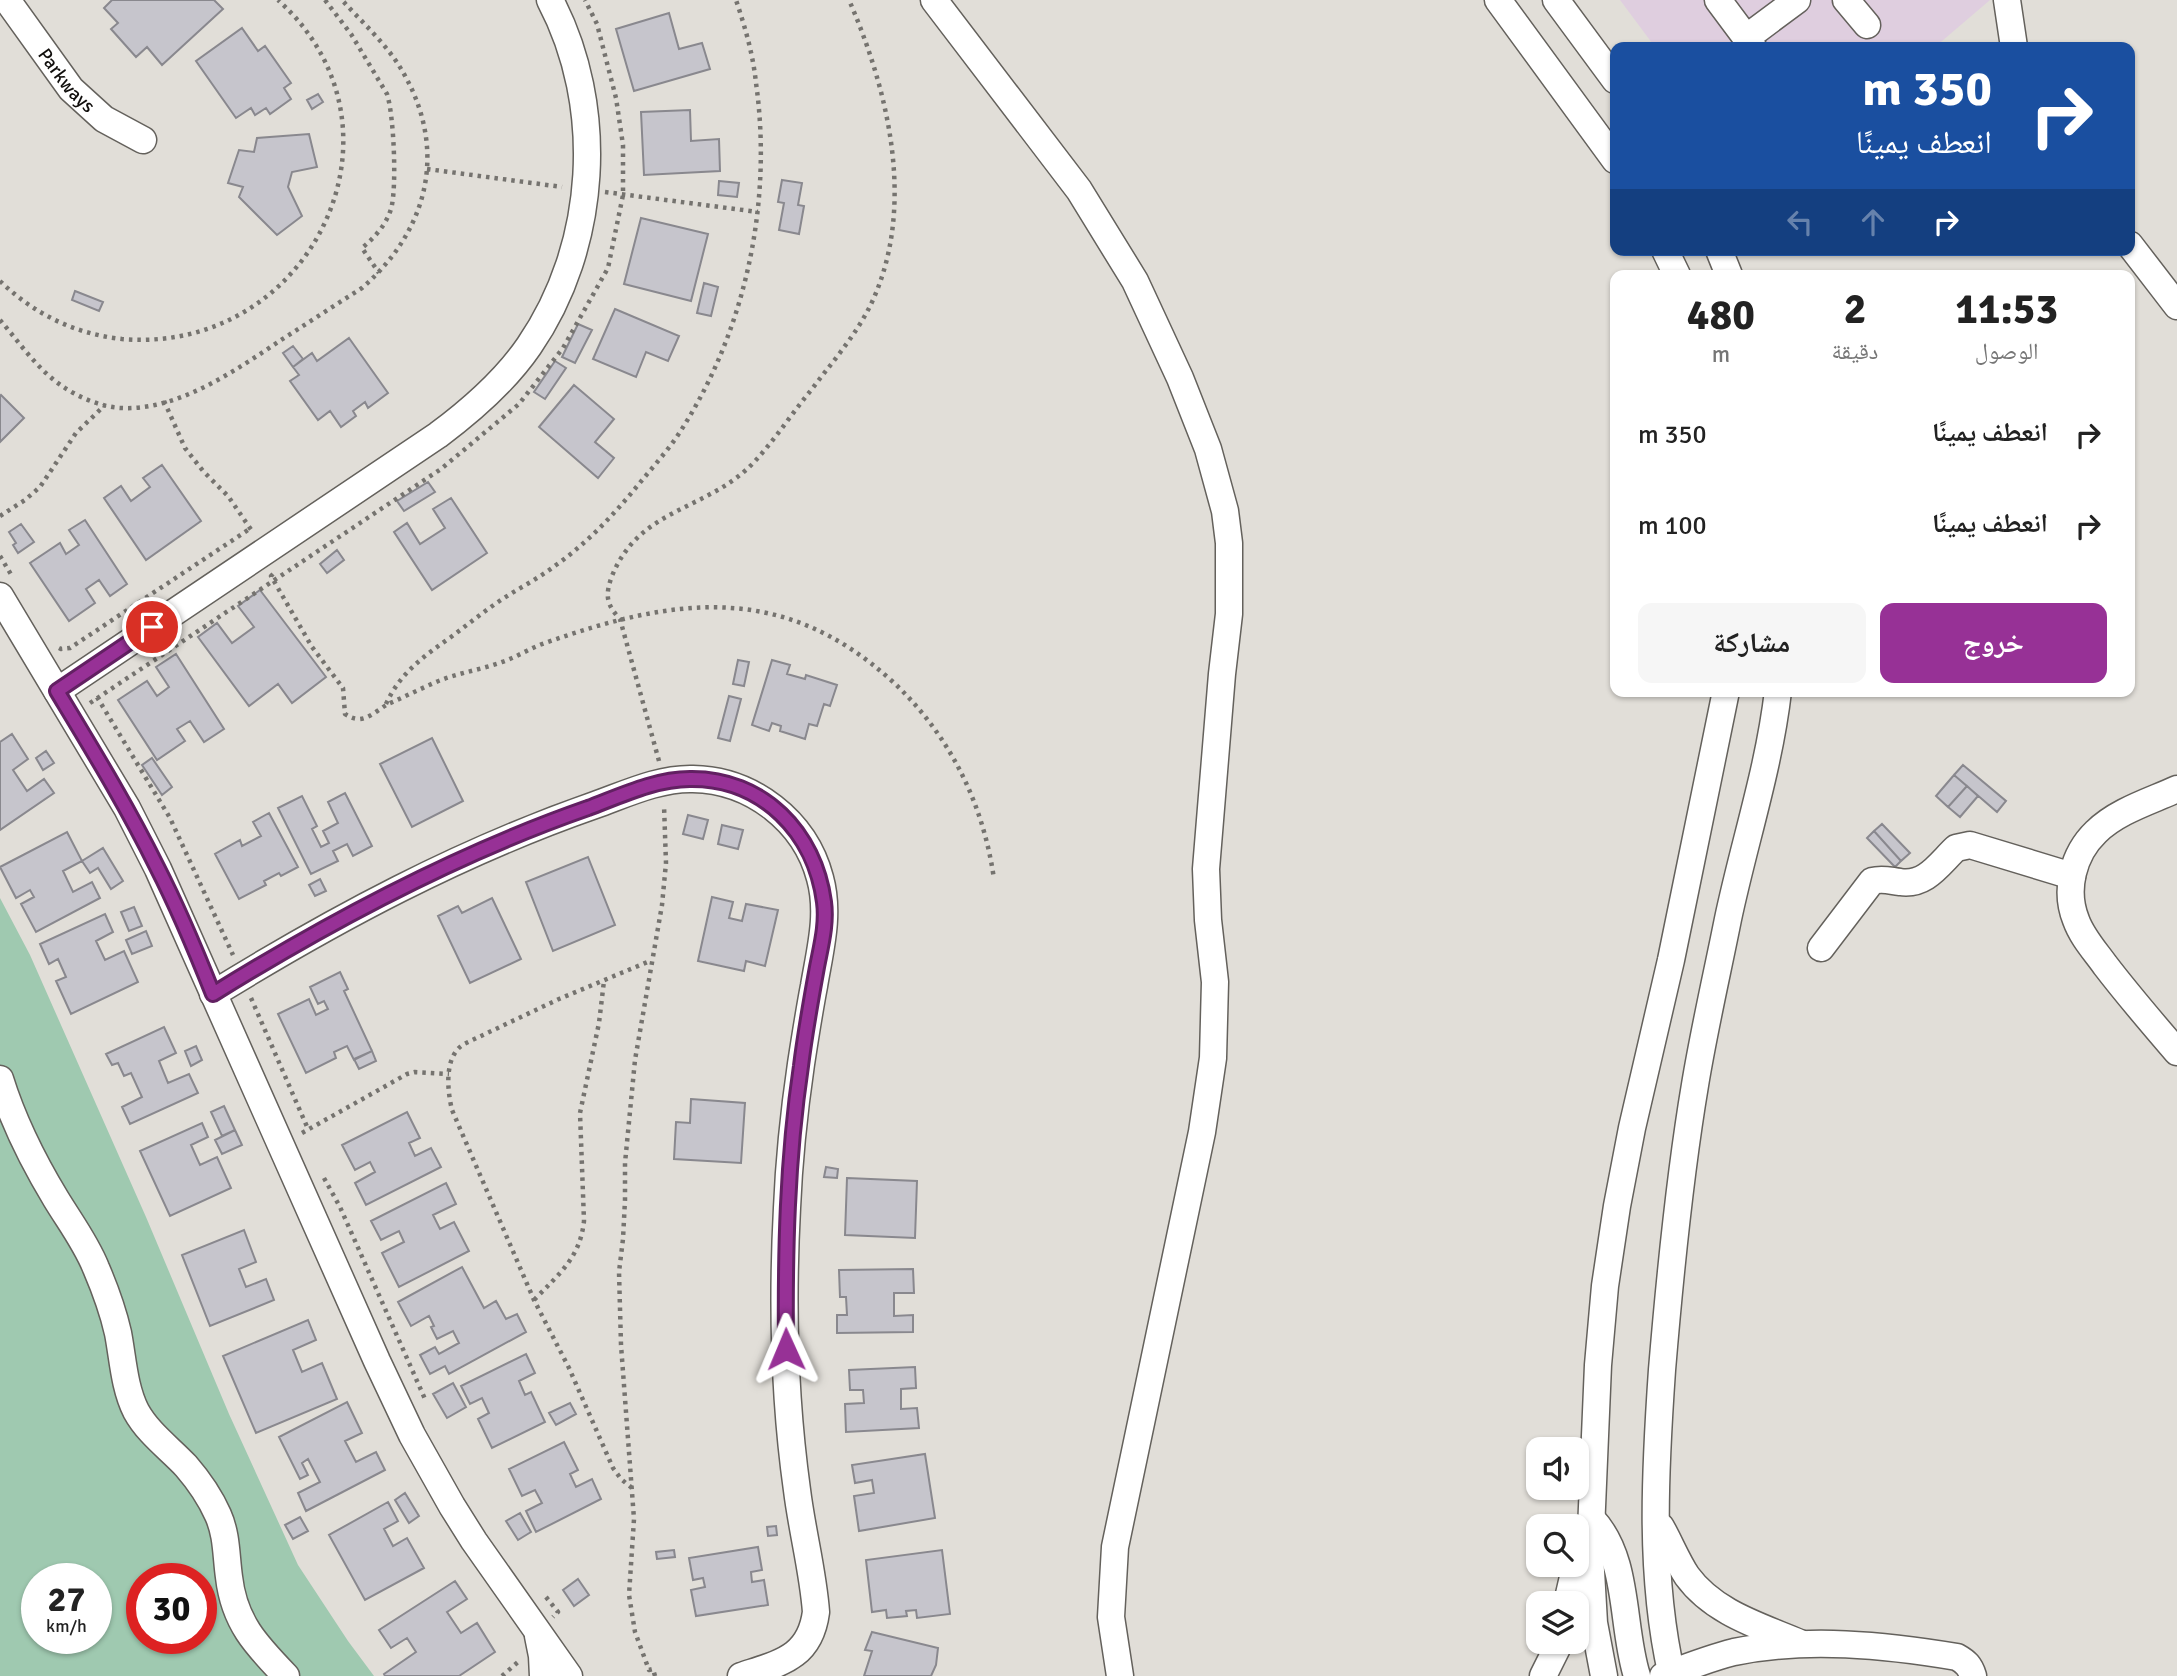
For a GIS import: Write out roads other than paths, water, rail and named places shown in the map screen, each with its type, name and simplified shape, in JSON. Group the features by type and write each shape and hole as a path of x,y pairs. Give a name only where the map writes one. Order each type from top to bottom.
{"street":[{"name":"Parkways","path":"7,0 71,89 104,119 143,140"},
{"path":"57,691 438,435 470,411 501,382 530,345 554,303 571,258 583,212 587,164 586,117 577,68 550,0"},
{"path":"934,0 1079,190 1135,281 1180,378 1208,449 1225,511 1229,543 1229,614 1206,869 1215,982 1213,1058 1202,1132 1115,1547 1111,1617 1120,1676"},
{"path":"1498,0 1610,153"},
{"path":"1556,0 1610,73"},
{"path":"1718,0 1749,42"},
{"path":"1751,42 1797,0"},
{"path":"1846,0 1867,25"},
{"path":"2007,0 2013,42"},
{"path":"2135,251 2177,306"},
{"path":"7,587 57,691 127,808 158,869 412,1435 452,1506 569,1676"},
{"path":"1604,1676 1591,1589 1598,1365 1605,1286 1632,1128 1676,934 1725,697"},
{"path":"1777,697 1765,768 1732,904 1695,1083 1667,1303 1656,1516 1669,1675 1709,1659 1733,1653 1805,1645 1902,1649 1958,1657 1971,1668 1973,1676"},
{"path":"213,994 296,943 368,904 467,856 555,819 665,782 688,779 724,783 757,796 776,809 796,829 811,853 825,906 823,934 800,1066 792,1137 785,1278 790,1419 797,1490 816,1612 809,1637 792,1657 741,1676"},
{"path":"2177,789 2120,816 2098,830 2081,851 2070,891 2082,933 2120,984 2177,1052"},
{"path":"1821,948 1872,881 1885,879 1902,883 1919,882 1962,845 2072,876"},
{"path":"0,1079 36,1164 96,1266 115,1322 128,1389 136,1410 148,1429 205,1489 219,1517 231,1588 241,1622 253,1642 286,1676"},
{"path":"1656,1516 1686,1574 1702,1593 1736,1616 1805,1645"},
{"path":"1589,1527 1592,1519"},
{"path":"1592,1519 1601,1528 1613,1550 1637,1676"},
{"path":"536,1631 544,1676"},
{"path":"1544,1676 1554,1654"}]}
